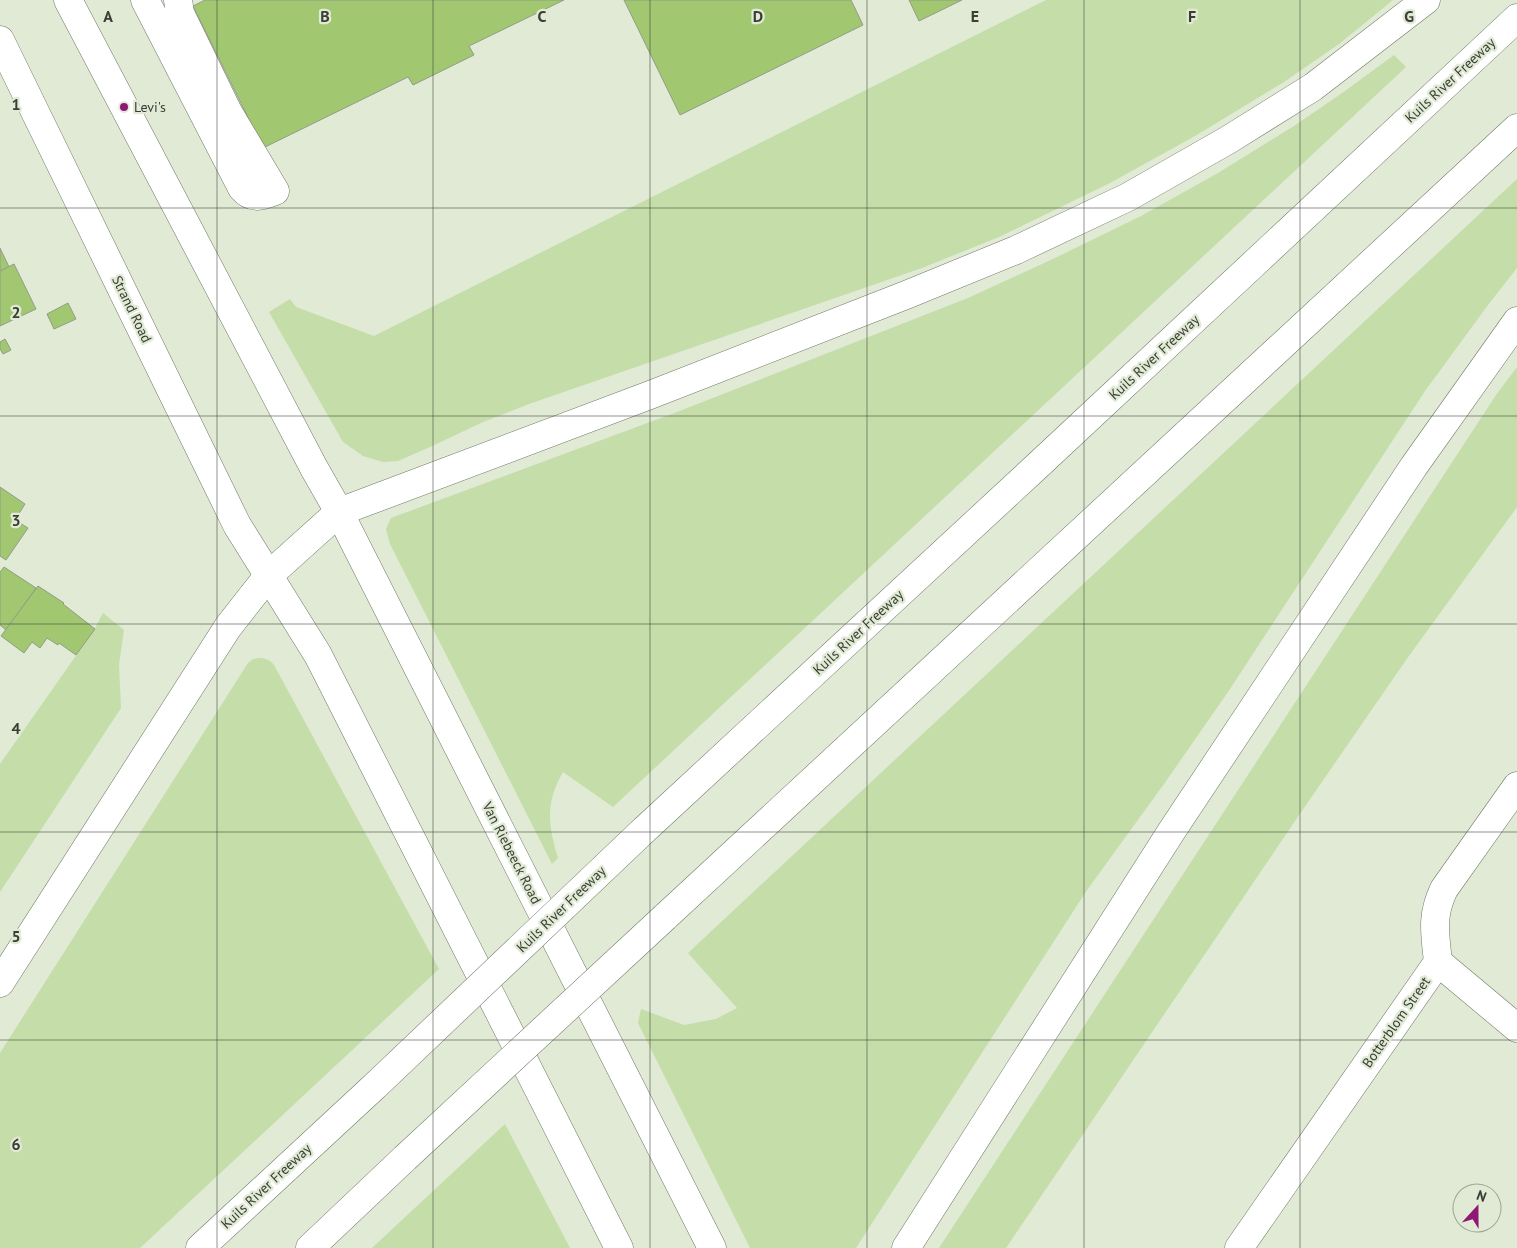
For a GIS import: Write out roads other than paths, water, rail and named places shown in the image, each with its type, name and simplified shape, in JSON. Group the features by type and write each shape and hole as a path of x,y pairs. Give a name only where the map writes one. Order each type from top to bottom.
{"main road":[{"path":"68,0 339,512"},
{"path":"145,0 242,188 246,193 255,197 275,191 228,112 180,13 178,0"},
{"path":"0,983 228,626 268,576 339,512 660,392 1016,250 1128,197 1228,140 1313,87 1426,0"},
{"name":"Kuils River Freeway","path":"200,1248 377,1084 643,831 1028,475 1517,18"},
{"name":"Strand Road","path":"0,40 237,525 268,576"},
{"path":"310,1248 1517,128"},
{"path":"906,1248 1176,824 1414,466 1517,321"},
{"name":"Van Riebeeck Road","path":"339,512 712,1248"},
{"path":"268,576 318,655 619,1248"},
{"name":"Botterblom Street","path":"1239,1248 1438,962 1434,929 1438,901 1448,883 1517,786"},
{"path":"1438,962 1517,1028"}],"place":[{"name":"Levi's","path":"124,107"}]}
